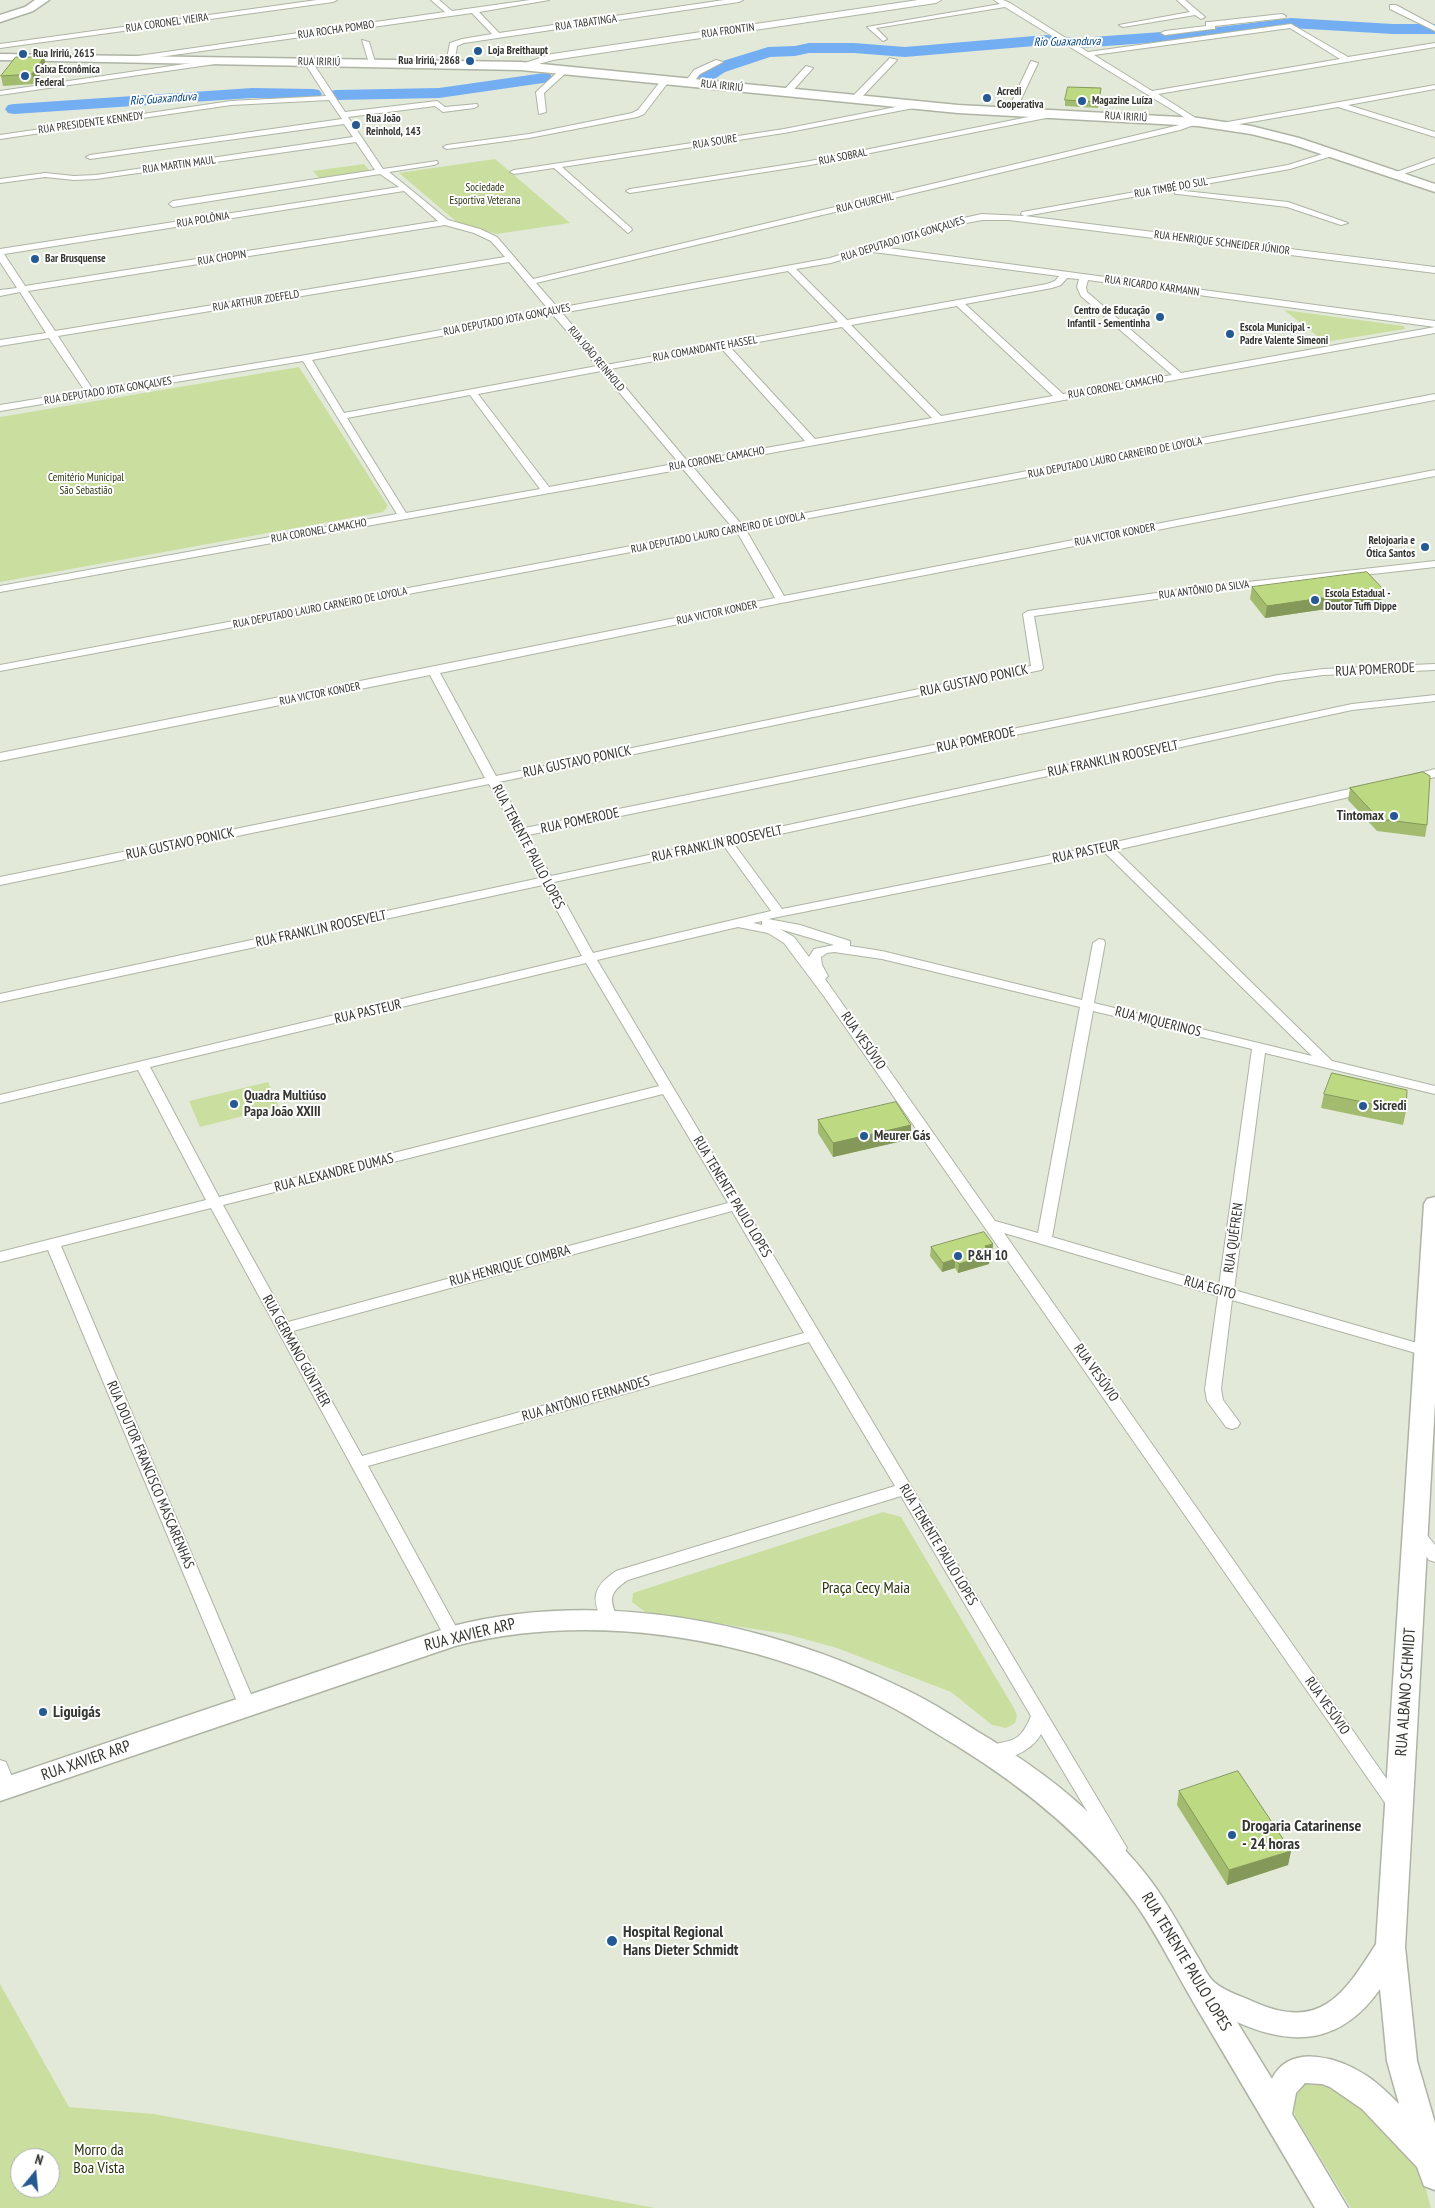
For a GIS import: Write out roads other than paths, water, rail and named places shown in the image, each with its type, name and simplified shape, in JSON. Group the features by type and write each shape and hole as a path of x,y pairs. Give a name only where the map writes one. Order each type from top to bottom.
{"main road":[{"path":"0,20 41,2"},
{"name":"RUA IRIRIÚ","path":"0,57 521,66 916,105 1198,122 1285,138 1435,188"},
{"name":"RUA ALBANO SCHMIDT","path":"1433,2169 1402,2061 1390,1947 1426,1351 1434,1248 1435,1204"},
{"name":"RUA XAVIER ARP","path":"2,1782 247,1706 453,1636 522,1622 611,1621 723,1636 771,1648 821,1665 881,1689 989,1752 1032,1782 1067,1810 1108,1850 1146,1896"},
{"name":"RUA TENENTE PAULO LOPES","path":"1146,1896 1332,2208"},
{"path":"1203,1991 1259,2019 1280,2024 1304,2025 1323,2020 1343,2010 1358,1994 1390,1947"},
{"path":"1277,2115 1281,2092 1288,2078 1299,2070 1313,2068 1328,2071 1346,2079 1363,2091 1387,2114 1433,2169"}],"street":[{"path":"41,2 50,0"},
{"name":"RUA CORONEL VIEIRA","path":"0,46 334,0"},
{"path":"435,0 451,14"},
{"name":"RUA ROCHA POMBO","path":"128,59 545,0"},
{"name":"RUA TABATINGA","path":"450,64 452,48 455,44 739,0"},
{"name":"RUA FRONTIN","path":"521,66 552,57 936,0"},
{"path":"998,0 1198,122"},
{"path":"1181,0 1215,30"},
{"path":"883,40 871,27 1007,5"},
{"path":"1393,7 1432,27"},
{"path":"474,10 498,36"},
{"path":"1123,25 1196,13"},
{"path":"1086,54 1282,16"},
{"path":"1165,33 1291,26 1347,60"},
{"path":"365,42 373,63"},
{"path":"1151,93 1435,45"},
{"path":"855,99 893,60"},
{"path":"0,93 222,61"},
{"name":"RUA JOÃO REINHOLD","path":"308,62 381,171 392,176 445,222 490,236 511,259 740,529 781,600"},
{"path":"689,82 697,72 719,62"},
{"path":"1011,112 1034,63"},
{"path":"786,92 809,68"},
{"path":"542,112 540,92 565,70"},
{"path":"447,147 535,135 634,115 641,112 666,80"},
{"path":"1222,125 1435,87"},
{"name":"RUA PRESIDENTE KENNEDY","path":"0,137 231,103 330,95"},
{"path":"90,157 437,102 443,110 474,106"},
{"path":"1339,104 1435,135"},
{"name":"RUA SOURE","path":"514,172 775,132 916,105"},
{"name":"RUA SOBRAL","path":"630,191 810,163 1054,114"},
{"name":"RUA CHURCHIL","path":"531,282 1180,128 1198,122"},
{"name":"RUA MARTIN MAUL","path":"0,181 45,175 74,178 96,177 358,139"},
{"name":"RUA TIMBÉ DO SUL","path":"1009,217 1290,167 1332,153"},
{"path":"1395,174 1435,160"},
{"path":"173,204 434,163"},
{"path":"556,166 628,230"},
{"name":"RUA POLÔNIA","path":"0,253 405,188"},
{"path":"1162,190 1288,205 1344,223"},
{"name":"RUA DEPUTADO JOTA GONÇALVES","path":"0,408 306,358 790,268 840,258 972,218 1009,217"},
{"name":"RUA HENRIQUE SCHNEIDER JÚNIOR","path":"1009,217 1435,270"},
{"name":"RUA CHOPIN","path":"0,293 445,222"},
{"name":"RUA RICARDO KARMANN","path":"870,248 1435,324"},
{"path":"0,253 91,394"},
{"name":"RUA ARTHUR ZOEFELD","path":"0,343 511,259"},
{"path":"790,268 938,419"},
{"name":"RUA COMANDANTE HASSEL","path":"342,416 1049,286 1058,283 1065,274"},
{"path":"1085,277 1080,284 1080,289 1084,294 1179,376"},
{"path":"958,302 1060,397"},
{"name":"RUA CORONEL CAMACHO","path":"0,589 1435,330"},
{"path":"723,346 812,442"},
{"path":"306,358 404,516"},
{"path":"472,392 546,490"},
{"name":"RUA DEPUTADO LAURO CARNEIRO DE LOYOLA","path":"0,668 1435,397"},
{"name":"RUA VICTOR KONDER","path":"0,757 781,600 1435,473"},
{"name":"RUA ANTÔNIO DA SILVA","path":"1037,668 1028,614 1185,592 1435,564"},
{"name":"RUA POMERODE","path":"520,833 1278,678 1323,672 1435,666"},
{"name":"RUA GUSTAVO PONICK","path":"0,881 1037,668"},
{"name":"RUA TENENTE PAULO LOPES","path":"433,671 590,959 1146,1896"},
{"name":"RUA FRANKLIN ROOSEVELT","path":"0,998 1370,704 1435,698"},
{"path":"1396,782 1435,773"},
{"name":"RUA PASTEUR","path":"0,1098 779,913 1107,848 1377,787"},
{"path":"726,842 779,913"},
{"path":"1107,848 1327,1064"},
{"path":"796,928 793,924 798,915 824,905"},
{"name":"RUA PASTEUR","path":"739,923 770,930 781,934 789,940"},
{"name":"RUA MIQUERINOS","path":"739,923 768,923 796,928 882,955 1435,1090"},
{"name":"RUA VESÚVIO","path":"789,940 993,1225 1398,1809"},
{"path":"1044,1240 1099,943"},
{"name":"RUA MIQUERINOS","path":"828,992 815,963 815,955 819,950 828,948 882,955"},
{"name":"RUA QUÉFREN","path":"1232,1423 1214,1401 1213,1388 1259,1047"},
{"name":"RUA GERMANO GÜNTHER","path":"142,1065 215,1203 453,1636"},
{"name":"RUA ALEXANDRE DUMAS","path":"0,1257 668,1088"},
{"name":"RUA HENRIQUE COIMBRA","path":"284,1328 737,1205"},
{"name":"RUA EGITO","path":"993,1225 1426,1351"},
{"name":"RUA DOUTOR FRANCISCO MASCARENHAS","path":"53,1244 247,1706"},
{"name":"RUA ANTÔNIO FERNANDES","path":"358,1464 814,1335"},
{"path":"611,1621 602,1605 603,1593 609,1583 622,1574 905,1489"},
{"path":"1416,1533 1435,1556"},
{"path":"989,1752 1009,1750 1023,1744 1036,1730 1039,1716"}],"waterway":[{"name":"Rio Guaxanduva","path":"704,78 719,68 768,52 795,51 809,48 854,48 905,52 1046,40 1079,43 1203,34 1291,23 1393,29 1435,29"},
{"name":"Rio Guaxanduva","path":"336,95 439,93 544,78"},
{"name":"Rio Guaxanduva","path":"14,109 252,93 313,94"}],"place":[{"name":"Loja Breithaupt","path":"478,51"},
{"name":"Rua Iririú, 2615","path":"23,54"},
{"name":"Rua Iririú, 2868","path":"470,61"},
{"name":"Caixa Econômica Federal","path":"25,76"},
{"name":"Acredi Cooperativa","path":"987,98"},
{"name":"Magazine Luíza","path":"1082,101"},
{"name":"Rua João Reinhold, 143","path":"356,125"},
{"name":"Bar Brusquense","path":"35,259"},
{"name":"Centro de Educação Infantil - Sementinha","path":"1160,317"},
{"name":"Escola Municipal - Padre Valente Simeoni","path":"1230,334"},
{"name":"Relojoaria e Ótica Santos","path":"1425,547"},
{"name":"Escola Estadual - Doutor Tuffi Dippe","path":"1315,600"},
{"name":"Tintomax","path":"1394,816"},
{"name":"Quadra Multiúso Papa João XXIII","path":"234,1104"},
{"name":"Sicredi","path":"1363,1106"},
{"name":"Meurer Gás","path":"864,1136"},
{"name":"P&H 10","path":"958,1256"},
{"name":"Liguigás","path":"43,1712"},
{"name":"Drogaria Catarinense - 24 horas","path":"1232,1835"},
{"name":"Hospital Regional Hans Dieter Schmidt","path":"612,1941"}],"park label":[{"name":"Sociedade Esportiva Veterana","path":"485,194"},
{"name":"Cemitério Municipal São Sebastião","path":"86,484"},
{"name":"Praça Cecy Maia","path":"866,1588"},
{"name":"Morro da Boa Vista","path":"99,2159"}]}
